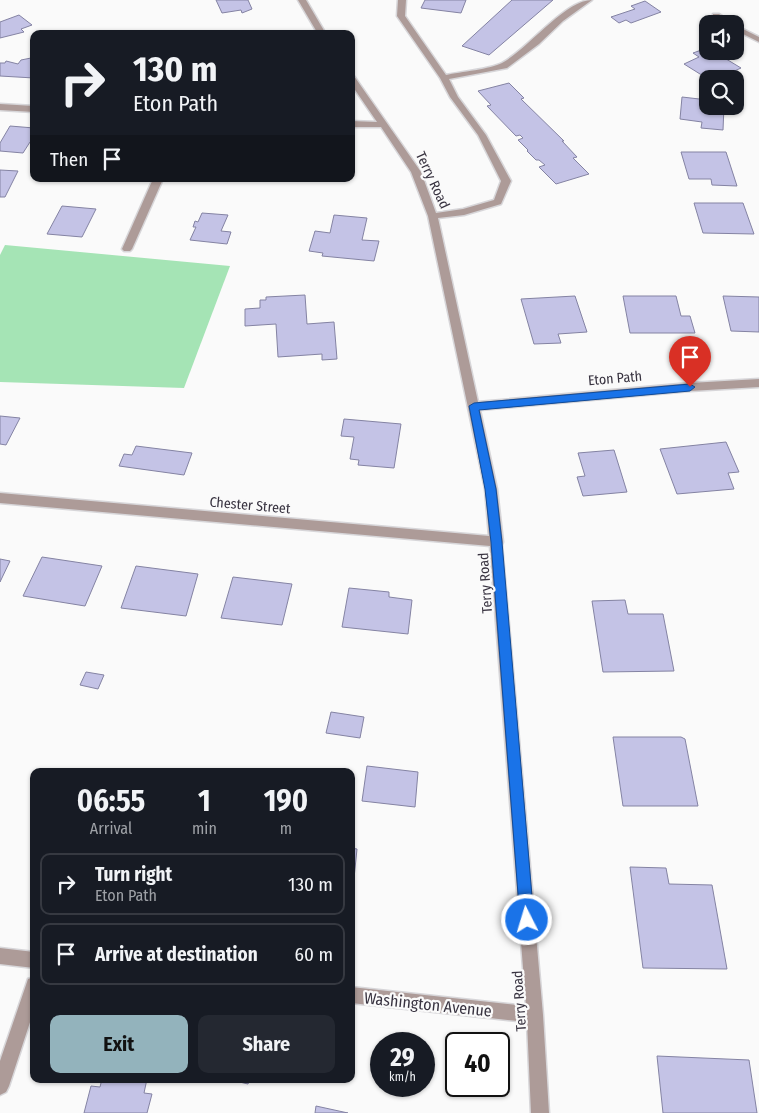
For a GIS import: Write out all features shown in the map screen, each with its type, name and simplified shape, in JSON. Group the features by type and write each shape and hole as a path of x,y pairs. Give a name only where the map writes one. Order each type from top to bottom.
{"street":[{"path":"302,0 320,30"},
{"path":"402,0 401,16 444,78 454,97 482,135 506,181 498,202 464,212 433,216"},
{"path":"444,78 504,66 536,42 560,19 588,0"},
{"path":"744,32 759,40"},
{"name":"Terry Road","path":"355,84 416,172 433,216 491,489 497,542 535,1016 540,1113"},
{"path":"0,107 30,110"},
{"path":"355,124 384,125"},
{"path":"128,249 157,182"},
{"name":"Eton Path","path":"474,406 661,390 759,384"},
{"name":"Chester Street","path":"0,498 497,542"},
{"path":"0,956 30,960"},
{"name":"Washington Avenue","path":"355,995 535,1016"},
{"path":"0,1086 30,996"}],"green space":[{"path":"5,245 230,266 184,388 0,382 0,255"}],"building":[{"path":"216,0 248,0 252,9 242,13 241,10 222,13"},
{"path":"425,0 466,0 461,13 421,8"},
{"path":"512,0 553,0 489,55 462,46"},
{"path":"645,1 661,12 631,23 626,20 619,23 611,17 635,9 631,6"},
{"path":"19,15 32,25 21,29 24,32 0,38 0,22"},
{"path":"699,51 699,57 693,53"},
{"path":"699,57 699,60 728,60 741,68 737,70 699,70 699,73 684,64"},
{"path":"30,58 30,78 0,76 0,63 5,63 6,61 18,64 21,60"},
{"path":"509,83 524,98 521,99 564,141 562,141 577,157 573,158 589,174 556,184 539,167 545,165 536,160 527,151 518,140 523,138 520,135 516,136 487,106 491,105 478,91"},
{"path":"682,97 699,99 699,115 724,115 723,130 701,128 702,122 680,119"},
{"path":"10,126 30,128 30,142 23,153 0,151 0,143"},
{"path":"681,152 726,152 737,186 712,185 711,179 689,179"},
{"path":"0,170 18,171 5,197 0,197"},
{"path":"694,203 743,203 754,234 703,233"},
{"path":"62,206 96,209 82,237 47,234"},
{"path":"202,213 228,215 221,231 231,232 227,244 190,240 196,227 193,227 195,221 198,222"},
{"path":"334,215 367,218 362,240 379,241 374,261 322,256 323,253 309,251 315,231 330,233"},
{"path":"305,295 307,324 334,322 337,359 322,360 322,354 278,357 276,324 245,326 245,309 260,308 260,300 266,300 266,297"},
{"path":"575,296 587,332 558,334 561,343 534,344 521,299"},
{"path":"623,296 676,296 681,316 690,316 695,333 630,333"},
{"path":"723,296 759,297 759,332 731,331"},
{"path":"0,416 20,418 6,445 0,444"},
{"path":"344,419 401,424 394,468 358,465 359,460 350,459 354,437 341,436"},
{"path":"726,442 739,472 728,473 734,489 677,494 660,449"},
{"path":"136,446 192,453 184,475 119,466 124,454 132,455"},
{"path":"614,450 627,492 583,496 577,477 585,476 578,453"},
{"path":"42,557 102,566 85,606 23,596"},
{"path":"0,559 10,561 0,582"},
{"path":"136,566 198,574 186,616 121,608"},
{"path":"233,577 292,584 282,625 221,618"},
{"path":"349,588 389,592 389,597 412,600 408,634 342,627"},
{"path":"625,600 628,614 663,614 674,671 603,672 592,601"},
{"path":"86,672 104,675 98,689 80,685"},
{"path":"331,712 364,717 360,738 326,733"},
{"path":"613,737 681,737 685,739 698,806 623,806"},
{"path":"367,766 418,772 415,807 362,801"},
{"path":"355,849 357,849 355,868"},
{"path":"630,867 666,868 669,884 712,885 727,969 643,968"},
{"path":"657,1056 749,1060 757,1113 663,1113"},
{"path":"101,1083 146,1083 144,1093 152,1094 147,1113 84,1113 91,1086 100,1087"},
{"path":"316,1106 348,1113 315,1113"}],"route":[{"path":"527,920 497,542 491,489 474,406 690,387"}]}
